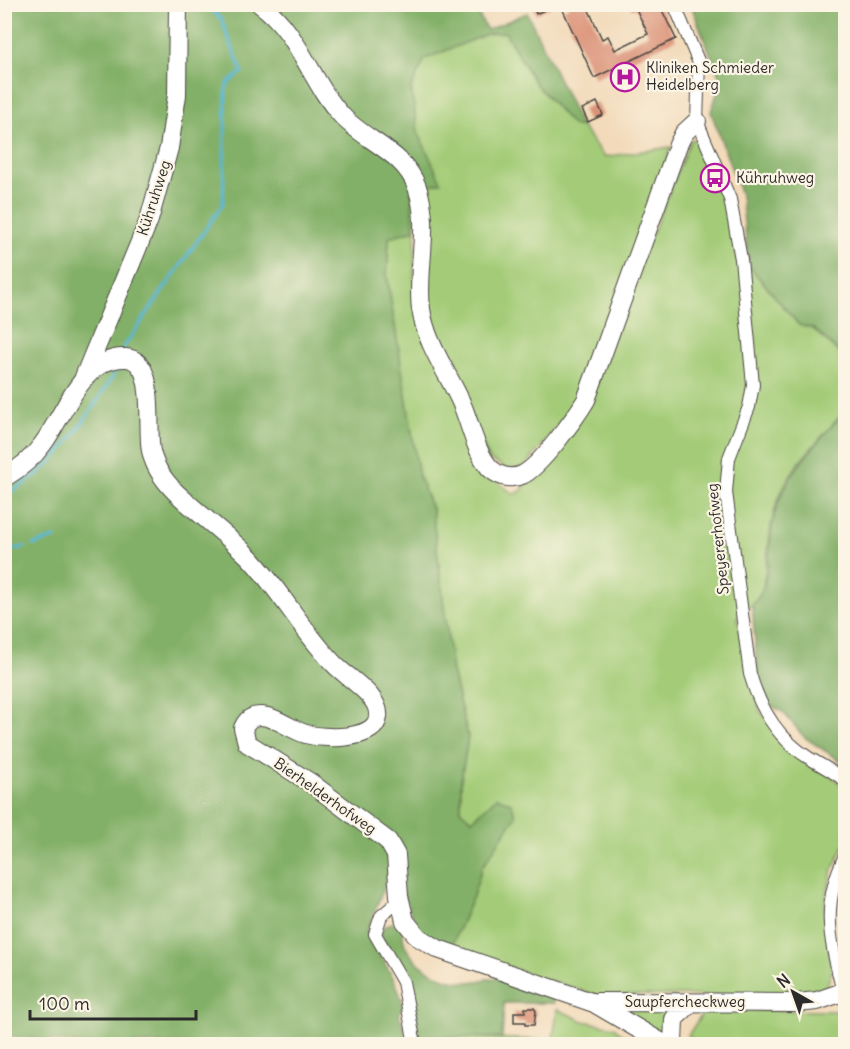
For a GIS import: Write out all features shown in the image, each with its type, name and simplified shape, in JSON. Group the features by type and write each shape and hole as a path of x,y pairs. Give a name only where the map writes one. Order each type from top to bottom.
{"street":[{"name":"Kühruhweg","path":"82,381 148,220 162,175 175,112 178,4"},
{"path":"260,4 292,37 339,113 401,161 414,181 423,219 420,291 425,328 460,400 484,459 492,470 505,477 517,477 529,471 567,428 586,400 678,145 684,133 698,121 699,63 674,4"},
{"name":"Speyererhofweg","path":"698,121 733,208 752,350 753,392 729,458 726,484 750,674 760,703 781,735 799,751 846,781"},
{"name":"Bierhelderhofweg","path":"82,381 94,369 118,359 132,359 143,367 148,382 151,452 164,479 248,556 328,657 373,701 378,710 378,720 369,730 343,737 309,735 258,716 246,722 242,731 251,747 310,783 388,841 397,859 400,900 407,924 430,946 594,1003 664,1044"},
{"path":"4,478 38,451 82,381"},
{"path":"844,991 833,947 828,912 832,885 846,854"},
{"path":"400,900 381,916 375,934 403,982 415,1044"},
{"name":"Saupfercheckweg","path":"594,1003 807,1002 844,991"},
{"path":"673,1044 674,1019 691,1003"}],"green space":[{"path":"5,5 473,5 487,30 527,13 581,126 573,126 535,83 505,32 487,34 425,59 411,88 418,132 441,182 411,190 414,230 389,237 387,276 419,477 432,509 452,672 468,737 461,780 461,811 472,820 497,797 511,803 516,816 482,867 473,896 450,949 419,930 391,869 366,934 393,977 401,996 403,1007 399,1014 407,1038 395,1040 395,1044 81,1044 5,1036"},
{"path":"691,5 845,5 845,358 814,329 799,325 749,266 741,195 711,112 721,81"},
{"path":"505,32 535,83 573,125 581,126 604,157 671,147 587,387 526,466 509,470 490,460 426,310 426,201 429,185 440,182 418,132 411,88 424,59 487,34"},
{"path":"691,139 699,141 728,206 739,270 749,266 799,325 813,329 845,358 845,410 800,461 786,483 776,506 770,530 762,591 758,600 737,617 760,712 845,788 845,843 832,871 824,908 832,971 827,985 820,991 804,996 595,995 450,949 473,896 482,867 495,846 461,811 461,780 468,737 452,672 432,509 419,477 387,276 389,237 414,230 411,190 417,200 414,278 497,481 513,494 520,492 573,427"},
{"path":"845,410 845,764 804,737 783,712 770,705 758,677 752,605 763,589 766,579 772,526 783,492 800,464"},
{"path":"391,923 403,928 403,939 407,949 422,966 432,972 454,981 464,982 502,979 551,997 554,1003 504,1003 502,1038 418,1036 415,1008 408,984 381,937 382,928"},
{"path":"615,1006 676,1007 667,1040"},
{"path":"557,1009 583,1021 614,1027 624,1036 649,1044 419,1044 418,1036 553,1040"},
{"path":"705,1010 842,1011 842,1015 845,1015 845,1044 699,1044 688,1035"}],"building":[{"path":"532,4 557,4 536,14"},
{"path":"571,4 586,4 602,39 608,36 615,50 648,34 636,9 631,9 627,4 659,4 676,39 594,78 563,10"},
{"path":"597,102 603,115 588,122 582,109"},
{"path":"525,1008 534,1008 536,1011 534,1025 514,1022 514,1012 525,1012"}],"waterway":[{"path":"121,351 223,204 226,89 228,83 242,72 221,19 205,4"},
{"path":"4,495 39,473 54,459 91,410 113,376 116,366"},
{"path":"33,545 55,538"},
{"path":"4,551 25,547"}],"place":[{"name":"Kliniken Schmieder Heidelberg","path":"625,77"},
{"name":"Kühruhweg","path":"715,178"}]}
